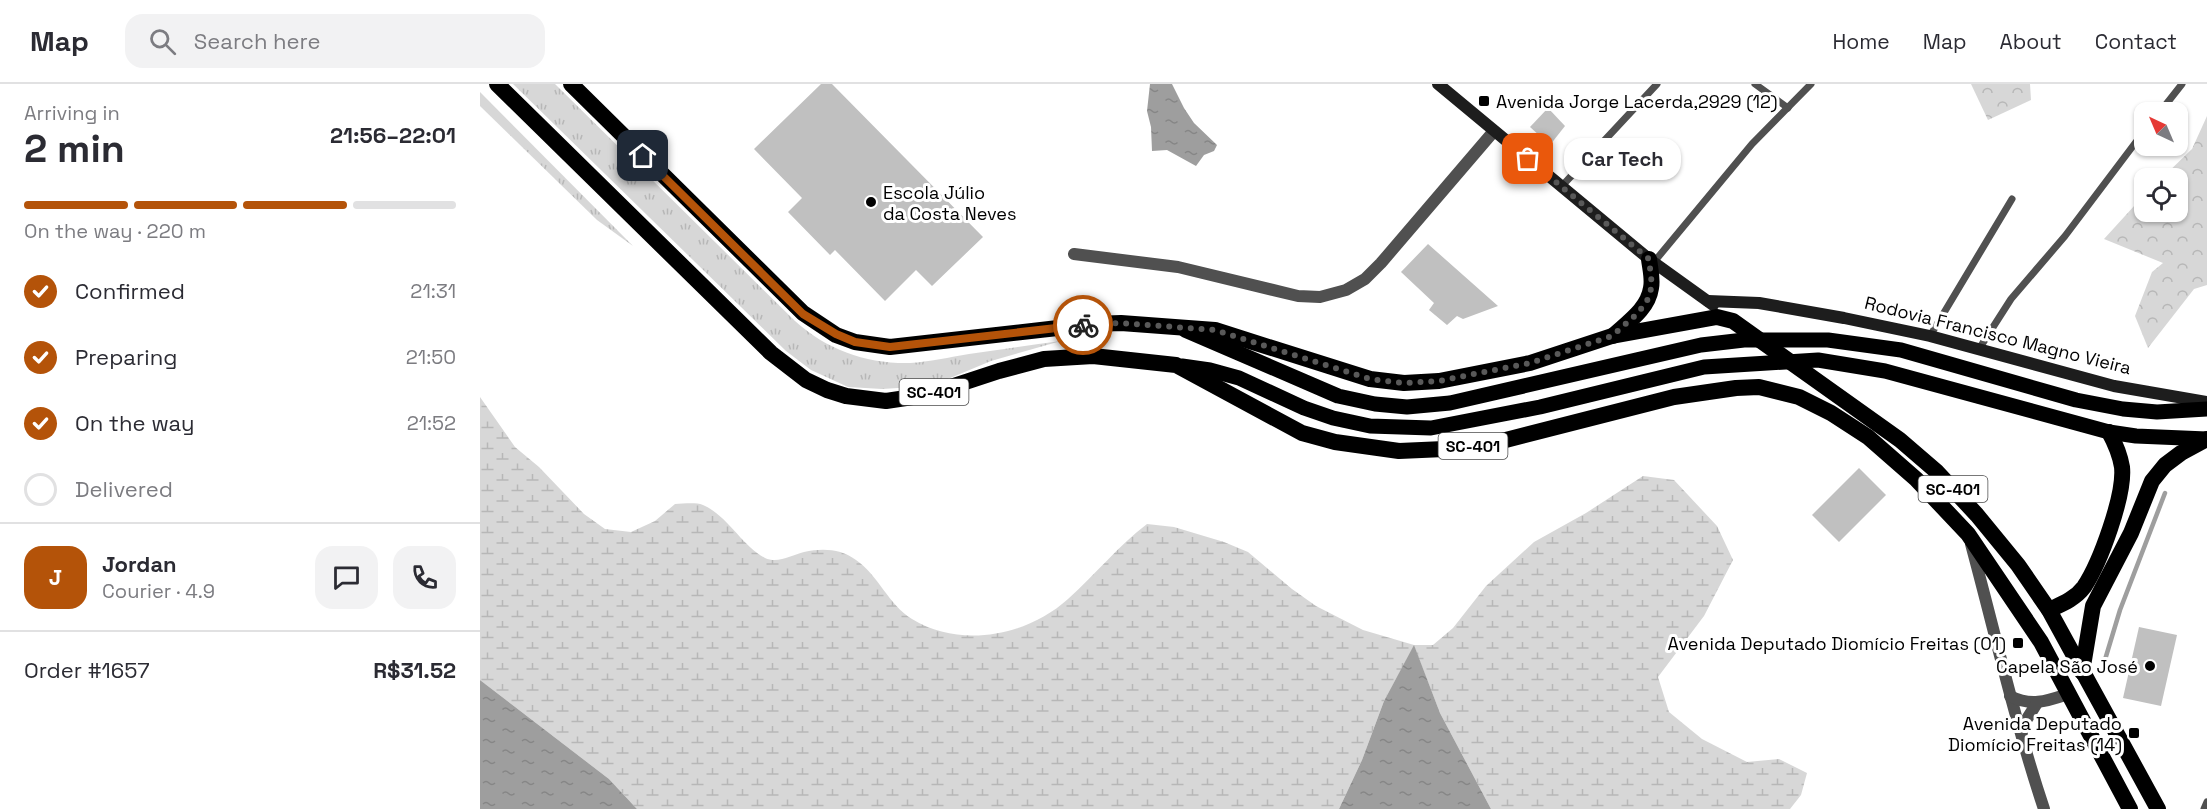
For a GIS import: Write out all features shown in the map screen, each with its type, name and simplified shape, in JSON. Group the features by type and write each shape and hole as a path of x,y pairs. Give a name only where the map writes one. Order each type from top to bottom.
{"highway":[{"name":"SC-401","path":"497,84 771,353 806,380 846,396 886,401 926,395 1044,359 1093,356 1176,365 1302,433 1335,442 1399,451 1467,448 1674,397 1736,388 1759,387 1799,397 1831,413 1868,437 1916,479 1968,534 2025,616 2130,809"},
{"path":"571,84 803,314 836,334 855,342 890,347 1093,324 1176,326 1215,330 1370,379 1404,383 1439,381 1530,363 1612,336 1717,317 1733,321"},
{"path":"1612,336 1638,313 1647,301 1652,286 1651,261"},
{"name":"SC-401","path":"1733,321 1882,426 1936,471 1984,523 2018,565 2049,610 2158,809"},
{"path":"2049,610 2068,601 2083,587 2102,549 2116,510 2122,485 2122,467 2118,450 2109,432"},
{"path":"2082,672 2093,606 2131,533 2152,481 2165,465 2207,439"}],"main road":[{"path":"1438,84 1651,261 1733,321"},
{"name":"Rodovia Francisco Magno Vieira","path":"1708,301 1759,303 1930,336 2114,386 2207,402"},
{"path":"1176,326 1338,396 1375,404 1407,407 1450,403 1701,345 1744,340 1828,340 1901,350 2076,400 2123,409 2157,412 2207,409"},
{"path":"1176,365 1210,370 1239,378 1304,408 1333,418 1370,426 1431,428 1540,407 1704,368 1818,360 1885,371 2109,432 2136,436 2207,439"}],"street":[{"path":"1074,254 1178,267 1298,296 1320,297 1346,290 1365,279 1382,263 1494,131"},
{"path":"1968,534 2010,696 2044,809"},
{"path":"2010,696 2037,704 2068,694"},
{"path":"2022,732 2030,712 2037,704"}],"lane":[{"path":"1562,187 1657,84"},
{"path":"1755,84 1788,108"},
{"path":"1651,261 1752,144 1811,84"},
{"path":"2168,102 2182,84"},
{"path":"1979,349 2011,299 2065,236 2134,145"},
{"path":"1930,336 2012,199"},
{"path":"2204,809 2207,802"}],"green space":[{"path":"513,84 555,84 795,321 820,340 834,347 863,358 910,363 1061,341 991,361 943,381 914,387 882,389 848,387 811,370 786,351"},
{"path":"1971,84 2030,84 2031,100 1988,120"},
{"path":"480,92 633,246 597,220 480,106"},
{"path":"2207,116 2207,285 2194,289 2148,348 2135,316 2152,272 2163,263 2104,239 2134,206 2134,222 2188,222 2188,168 2172,168 2185,156 2188,156"},
{"path":"480,397 515,447 539,467 584,514 605,529 631,532 655,521 675,504 703,505 720,516 749,546 765,558 780,560 818,550 832,550 844,554 864,566 897,606 912,619 951,634 972,636 1014,629 1052,612 1147,524 1174,527 1248,552 1316,606 1363,630 1414,645 1433,645 1453,628 1486,586 1534,542 1586,513 1643,476 1674,480 1717,526 1733,560 1704,616 1658,677 1669,712 1702,739 1747,762 1779,759 1807,773 1801,795 1790,809 1491,809 1440,713 1414,646 1384,701 1362,760 1339,809 637,809 609,779 480,680"}],"water":[{"path":"1150,84 1172,84 1194,123 1217,145 1214,151 1204,155 1196,166 1167,150 1152,151 1151,127 1147,111"},
{"path":"1414,645 1440,713 1491,809 1339,809 1362,760 1384,701"},
{"path":"480,680 609,779 637,809 480,809"}],"building":[{"path":"821,84 832,84 983,237 932,286 916,270 885,301 835,250 830,255 788,212 802,198 754,149"},
{"path":"1548,108 1565,126 1550,145 1530,127"},
{"path":"1428,244 1498,306 1463,319 1457,316 1447,325 1429,310 1434,303 1401,272"},
{"path":"1859,468 1886,495 1839,542 1812,515"},
{"name":"Capela São José","path":"2139,627 2177,635 2161,706 2123,698"}],"waterway":[{"path":"2104,663 2120,610 2165,493"}],"way so far":[{"path":"1083,325 1121,323 1215,330 1370,379 1404,383 1439,381 1530,363 1612,336 1638,313 1647,301 1652,286 1649,259 1528,159"}],"place":[{"name":"Avenida Jorge Lacerda,2929 (12)","path":"1484,101"},
{"name":"Car Tech","path":"1528,159"},
{"name":"Escola Júlio da Costa Neves","path":"871,202"},
{"name":"Avenida Deputado Diomício Freitas (01)","path":"2018,643"},
{"name":"Capela São José","path":"2150,666"},
{"name":"Avenida Deputado Diomício Freitas (14)","path":"2134,733"}],"route":[{"path":"643,156 803,314 819,325 855,342 890,347 909,346 1083,325"}]}
